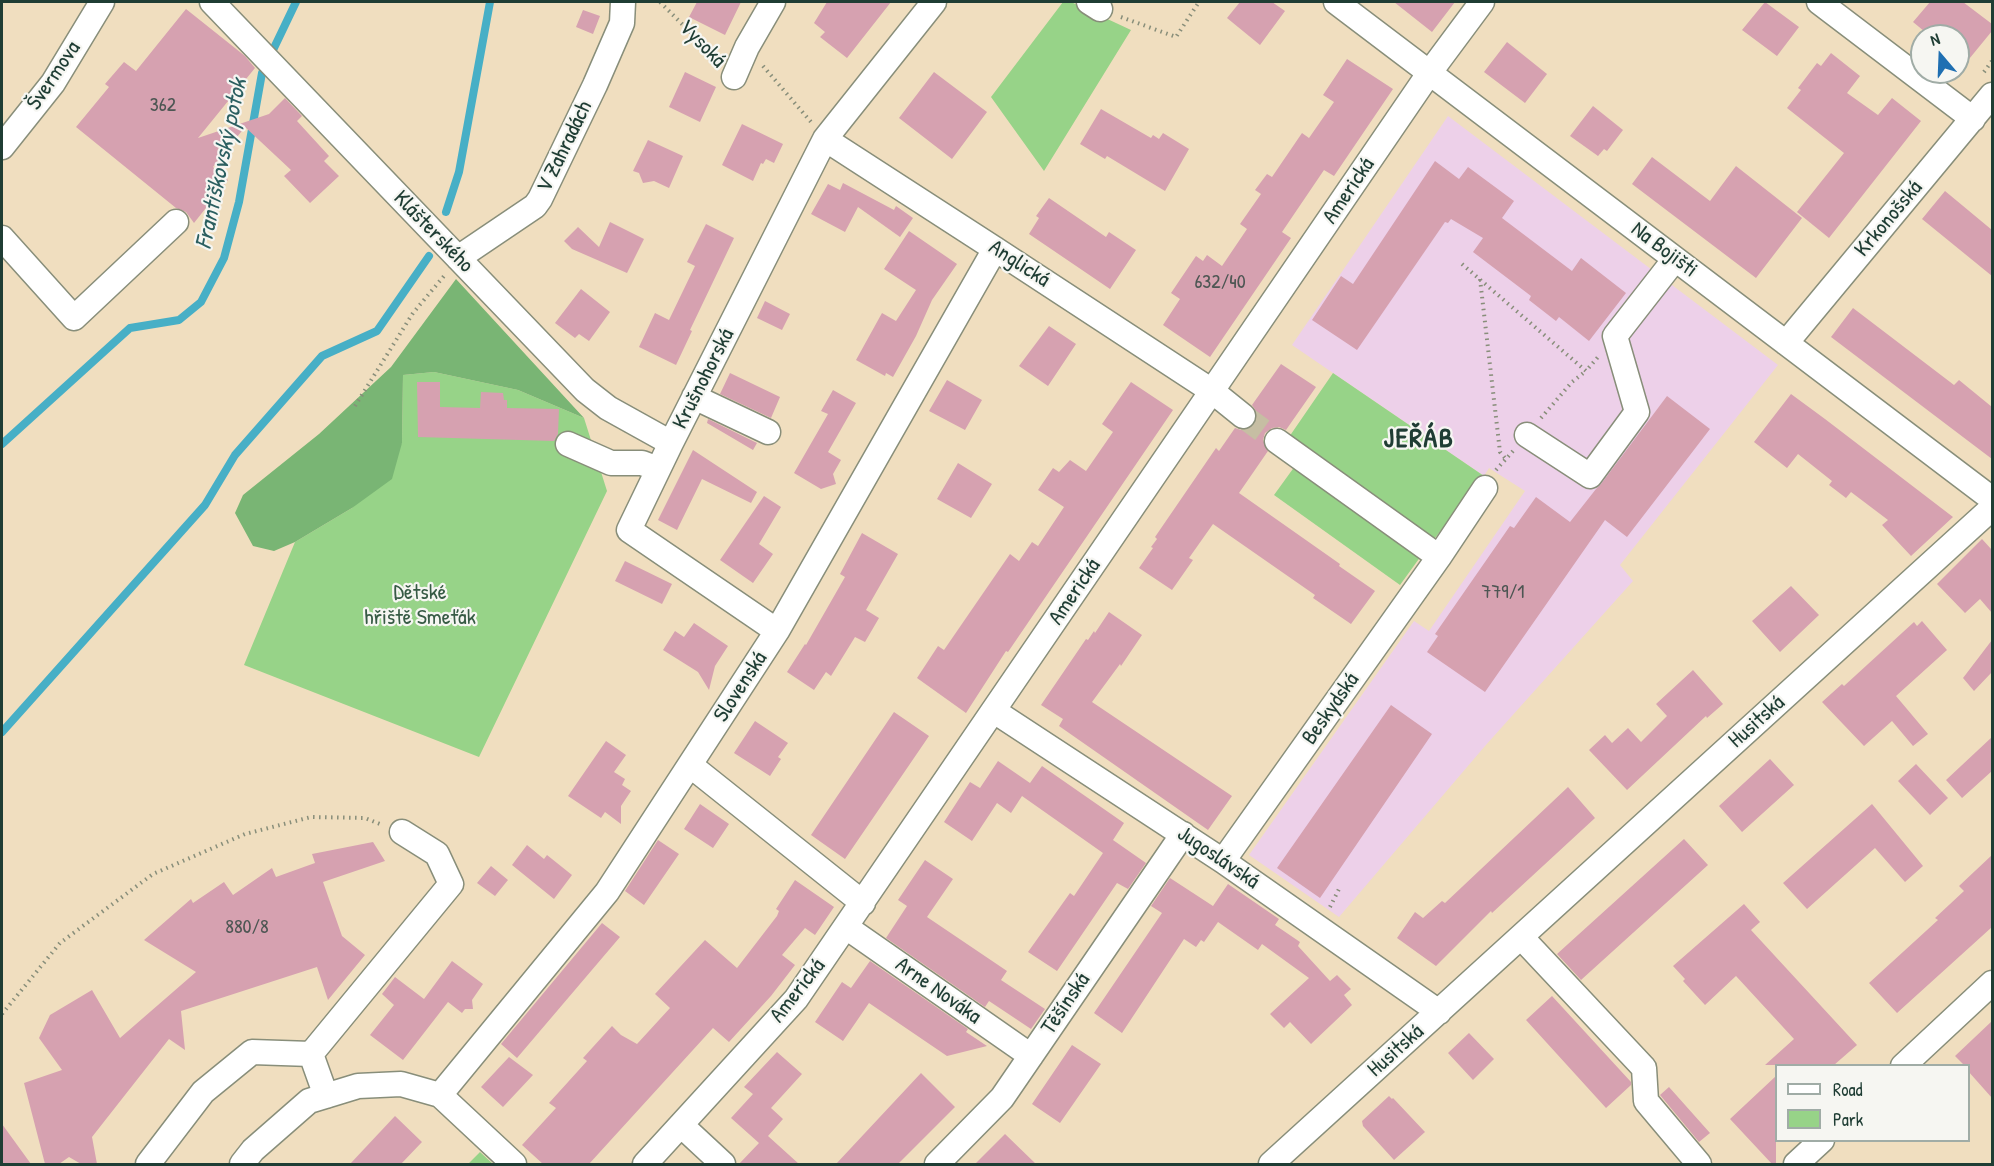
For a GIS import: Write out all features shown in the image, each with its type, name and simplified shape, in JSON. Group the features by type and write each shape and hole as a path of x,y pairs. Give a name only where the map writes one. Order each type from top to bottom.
{"street":[{"name":"Švermova","path":"2,147 53,82 102,2"},
{"name":"Klášterského","path":"212,2 585,390 608,408 671,443"},
{"name":"V Zahradách","path":"458,258 535,206 540,199 622,23 623,2"},
{"name":"Vysoká","path":"734,77 747,47 773,2"},
{"name":"Krušnohorská","path":"777,631 629,530 825,139 934,2"},
{"name":"Na Bojišti","path":"1336,2 1992,499"},
{"name":"Americká","path":"645,1164 796,999 1430,72 1482,2"},
{"path":"1819,2 1973,118"},
{"name":"Krkonošská","path":"1786,343 1992,95"},
{"name":"Anglická","path":"825,139 1212,391 1243,416"},
{"path":"2,238 74,318 176,222"},
{"name":"Slovenská","path":"441,1095 607,892 777,631 995,249"},
{"path":"1527,435 1590,476 1637,412 1616,336 1676,259"},
{"path":"694,397 768,432"},
{"path":"1277,441 1439,557"},
{"path":"568,444 612,463 642,463 658,469"},
{"name":"Beskydská","path":"1223,861 1439,557 1485,488"},
{"name":"Husitská","path":"1271,1164 1992,508"},
{"name":"Jugoslávská","path":"994,711 1223,861 1438,1012"},
{"path":"690,765 863,903"},
{"path":"311,1054 451,884 437,854 402,832"},
{"name":"Těšínská","path":"937,1164 1002,1098 1183,834"},
{"name":"Arne Nováka","path":"846,927 1031,1056"},
{"path":"1521,937 1644,1068 1646,1101 1699,1164"},
{"path":"1904,1064 1992,983"},
{"path":"148,1164 202,1092 252,1052 311,1054"},
{"path":"311,1054 326,1096"},
{"path":"242,1164 253,1150 309,1101 358,1086 401,1084 441,1095 514,1164"},
{"path":"681,1125 723,1164"},
{"path":"1796,1164 1820,1142"}],"path":[{"name":"Vysoká","path":"660,2 734,77"},
{"path":"1094,5 1176,37 1199,2"},
{"path":"775,78 825,139"},
{"path":"356,406 413,313 458,258"},
{"path":"1462,264 1586,371"},
{"path":"1480,278 1500,452 1505,458"},
{"path":"1572,382 1586,371 1616,336"},
{"path":"2,1014 60,943 153,874 245,834 311,817 365,818 402,832"},
{"path":"1328,909 1339,889"}],"shaded area":[{"path":"1448,116 1778,365 1620,565 1633,581 1485,746 1339,917 1249,855 1414,621 1429,631 1525,491 1489,468 1484,476 1292,345"}],"green space":[{"path":"1063,2 1071,2 1131,30 1044,171 991,97"},
{"path":"456,279 584,418 518,390 434,372 403,375 402,443 392,479 352,508 295,542 274,551 253,546 235,513 243,495 319,434 391,367"},
{"name":"Dětské hřiště Smeťák","path":"434,372 518,390 584,418 607,491 479,757 244,665 295,542 352,508 402,443 403,375"},
{"path":"1333,373 1484,476 1431,543 1287,440"},
{"path":"1295,466 1421,556 1400,585 1274,495"},
{"path":"480,1152 493,1164 468,1164"}],"building":[{"path":"697,2 741,2 725,35 689,17"},
{"path":"827,2 891,2 847,58 820,37 825,32 814,23"},
{"path":"1240,2 1272,2 1285,11 1260,45 1227,18"},
{"path":"1394,2 1455,2 1432,32"},
{"path":"1765,2 1799,27 1777,56 1742,30"},
{"path":"1930,2 1963,2 1992,24 1992,31 1970,58 1970,24 1915,24 1913,22"},
{"path":"186,9 245,56 255,68 198,138 269,114 285,98 302,116 297,121 329,156 324,161 339,176 310,203 284,176 291,170 245,127 213,167 228,180 194,223 186,212 176,208 76,127 109,87 105,84 124,62 136,71"},
{"path":"583,10 600,16 593,34 576,27"},
{"path":"1507,42 1547,74 1525,103 1484,72"},
{"path":"1831,53 1860,76 1847,93 1878,115 1892,98 1921,121 1829,238 1797,212 1844,153 1787,108 1801,90 1798,88 1817,63 1821,66"},
{"path":"1347,59 1393,89 1334,176 1324,170 1282,232 1291,238 1210,357 1163,325 1180,299 1171,293 1196,256 1203,261 1207,255 1222,266 1247,229 1240,224 1261,194 1255,190 1267,174 1272,177 1302,133 1309,138 1334,102 1323,95"},
{"path":"685,72 716,87 700,122 669,107"},
{"path":"934,72 987,112 952,159 899,118"},
{"path":"1593,106 1623,130 1607,151 1604,149 1598,156 1570,136"},
{"path":"1101,109 1151,138 1153,135 1159,139 1163,133 1189,149 1165,191 1107,156 1105,159 1080,144"},
{"path":"742,124 783,144 774,163 766,159 763,164 761,163 753,181 722,165"},
{"path":"648,140 683,156 669,188 654,181 643,183 639,173 633,171"},
{"path":"1652,157 1710,201 1736,166 1802,218 1756,278 1632,184"},
{"path":"1435,161 1459,179 1468,167 1514,201 1502,218 1572,271 1581,258 1626,293 1589,341 1559,317 1556,321 1529,300 1531,296 1473,252 1483,238 1451,219 1448,223 1445,222 1357,350 1312,320 1341,276 1353,284"},
{"path":"843,183 894,210 896,206 913,218 900,237 858,207 845,232 811,214 828,184 840,190"},
{"path":"1945,191 1992,230 1992,276 1922,219"},
{"path":"1049,198 1106,237 1109,232 1136,250 1110,289 1029,234 1039,218 1036,216"},
{"path":"610,222 644,239 627,273 572,249 564,241 578,227 599,247"},
{"path":"706,224 734,238 690,330 692,331 676,365 639,347 655,313 669,320 695,266 687,262"},
{"path":"909,231 957,264 932,300 916,336 893,377 886,373 885,376 856,360 882,313 896,321 916,290 884,269"},
{"path":"581,289 610,312 589,341 579,334 575,338 555,323"},
{"path":"765,301 790,314 782,330 757,318"},
{"path":"1853,308 1954,385 1959,380 1992,407 1992,459 1831,337"},
{"path":"1049,326 1076,344 1048,386 1019,366"},
{"path":"1281,364 1316,387 1286,430 1279,427 1272,428 1265,433 1263,440 1268,451 1239,493 1375,591 1351,624 1313,598 1315,595 1213,524 1189,558 1193,560 1172,590 1139,568 1153,548 1151,547 1157,539 1155,537 1216,448 1219,451 1235,428 1248,429 1254,424 1257,418 1252,405"},
{"path":"730,373 780,397 771,418 720,394"},
{"path":"947,380 982,400 965,430 929,411"},
{"path":"417,382 440,382 440,407 480,408 481,392 503,393 504,400 507,400 507,408 559,409 558,434 554,441 418,437"},
{"path":"1131,382 1173,410 1008,652 1006,651 966,713 917,678 938,646 944,650 1010,554 1019,561 1032,542 1038,546 1064,507 1038,490 1053,468 1059,472 1070,460 1086,471 1113,432 1102,424"},
{"path":"833,390 856,403 828,452 841,460 833,474 836,484 821,489 794,473 828,414 821,411"},
{"path":"1791,394 1953,517 1911,556 1882,525 1888,520 1851,492 1846,498 1829,485 1832,481 1798,454 1787,468 1754,442"},
{"path":"1667,396 1710,429 1627,537 1605,520 1485,692 1427,652 1438,636 1435,634 1510,526 1514,528 1536,497 1570,522"},
{"path":"708,419 757,443 753,450 707,423"},
{"path":"693,450 757,492 751,503 702,479 677,530 658,520"},
{"path":"958,463 992,484 971,518 937,499"},
{"path":"764,496 781,507 759,544 773,554 753,583 720,560"},
{"path":"862,533 898,554 866,610 879,618 865,642 855,637 831,676 826,672 814,690 787,672 806,645 845,577 840,574"},
{"path":"1982,539 1992,550 1992,613 1980,599 1965,613 1937,584"},
{"path":"625,561 672,584 662,604 615,581"},
{"path":"1791,586 1819,615 1780,652 1752,621"},
{"path":"1109,612 1142,635 1092,702 1232,796 1208,830 1059,726 1063,719 1041,705 1086,639 1088,640 1094,631 1095,633"},
{"path":"1922,621 1947,650 1896,696 1928,734 1913,746 1892,721 1864,746 1822,702 1842,684 1844,686 1914,622 1917,626"},
{"path":"694,623 728,646 715,666 709,690 698,672 663,650 675,631 684,637"},
{"path":"1992,640 1992,672 1974,691 1963,678"},
{"path":"1693,670 1723,704 1707,718 1706,716 1627,790 1589,750 1605,735 1612,743 1628,728 1641,742 1667,716 1656,704"},
{"path":"1391,705 1432,734 1320,898 1277,868"},
{"path":"894,712 929,736 845,859 811,835"},
{"path":"755,721 788,743 778,757 781,759 770,776 734,753"},
{"path":"1992,737 1992,771 1962,798 1946,780"},
{"path":"606,741 626,755 614,772 625,779 622,785 631,791 621,806 621,824 605,812 601,818 568,796"},
{"path":"1770,759 1794,785 1742,832 1719,806"},
{"path":"998,761 1030,783 1042,766 1124,823 1113,840 1146,863 1128,889 1117,883 1057,971 1028,952 1070,893 1074,896 1103,853 1022,796 1011,813 997,803 972,841 944,822 970,782 980,788"},
{"path":"1916,764 1948,798 1930,815 1898,781"},
{"path":"1568,787 1595,818 1492,913 1491,911 1436,966 1397,938 1415,912 1423,918 1442,901 1445,903"},
{"path":"700,804 729,824 713,848 684,829"},
{"path":"1872,804 1923,866 1905,882 1875,848 1807,909 1783,883"},
{"path":"1684,839 1708,865 1581,980 1557,954"},
{"path":"658,840 679,854 644,905 625,891"},
{"path":"373,842 385,861 323,882 342,936 365,955 328,1000 317,967 181,1011 185,1050 169,1039 92,1137 97,1164 81,1164 69,1157 59,1164 45,1164 24,1083 62,1070 39,1038 50,1015 92,990 120,1038 196,972 144,940 191,899 193,903 224,882 233,895 272,868 276,877 315,863 312,854"},
{"path":"527,845 544,859 547,855 572,875 554,899 512,865"},
{"path":"1992,855 1992,927 1897,1013 1869,983 1938,920 1935,918 1964,891 1959,886"},
{"path":"925,860 953,879 927,917 1007,971 1001,980 1045,1009 1031,1029 989,1001 985,1007 886,938 907,906 898,900"},
{"path":"491,866 508,880 495,896 477,883"},
{"path":"1170,878 1213,906 1228,884 1279,919 1275,925 1300,942 1298,946 1330,981 1337,975 1351,989 1344,995 1352,1005 1311,1044 1290,1022 1284,1028 1270,1014 1309,978 1262,944 1258,950 1218,922 1204,942 1201,940 1196,947 1184,939 1122,1033 1094,1013 1162,913 1151,906"},
{"path":"795,880 834,907 815,935 805,928 782,955 795,965 771,996 729,1042 713,1028 589,1164 543,1164 522,1145 556,1108 549,1103 587,1061 583,1058 612,1026 621,1035 637,1044 670,1008 655,994 705,940 737,968 777,916 779,911 776,909"},
{"path":"1744,904 1760,922 1751,930 1857,1045 1835,1064 1765,1065 1794,1039 1736,976 1705,1005 1673,966"},
{"path":"602,923 620,937 517,1058 501,1044"},
{"path":"452,961 483,984 472,1000 473,1009 465,1009 462,1013 448,1002 403,1060 370,1035 394,1005 382,994 395,977 424,999"},
{"path":"870,961 968,1029 966,1032 987,1046 947,1056 869,1003 843,1041 815,1022 842,982 851,988"},
{"path":"1552,996 1631,1082 1631,1085 1606,1108 1526,1020"},
{"path":"1992,1021 1992,1098 1970,1073 1970,1064 1963,1064 1955,1056"},
{"path":"1469,1033 1494,1059 1473,1080 1448,1053"},
{"path":"1072,1045 1101,1064 1060,1123 1032,1104"},
{"path":"777,1052 802,1074 771,1108 783,1119 768,1136 799,1164 739,1164 759,1143 731,1118 753,1094 744,1087"},
{"path":"509,1057 533,1075 503,1107 481,1087"},
{"path":"921,1073 955,1107 898,1164 836,1164"},
{"path":"1775,1077 1776,1164 1772,1164 1730,1119"},
{"path":"1669,1087 1710,1133 1699,1142 1660,1095"},
{"path":"1389,1096 1425,1132 1394,1160 1363,1126 1362,1121"},
{"path":"395,1116 422,1142 401,1164 350,1164"},
{"path":"2,1124 31,1164 2,1164"},
{"path":"1005,1134 1036,1164 975,1164"}],"waterway":[{"name":"Františkovský potok","path":"2,444 130,328 179,320 201,302 224,258 239,202 262,73 296,2"},
{"path":"446,212 459,172 490,2"},
{"path":"2,732 205,505 235,455 322,356 377,331 429,256"}],"tunnel":[{"path":"1243,416 1277,441"}],"district":[{"name":"JEŘÁB","path":"1419,440"}]}
